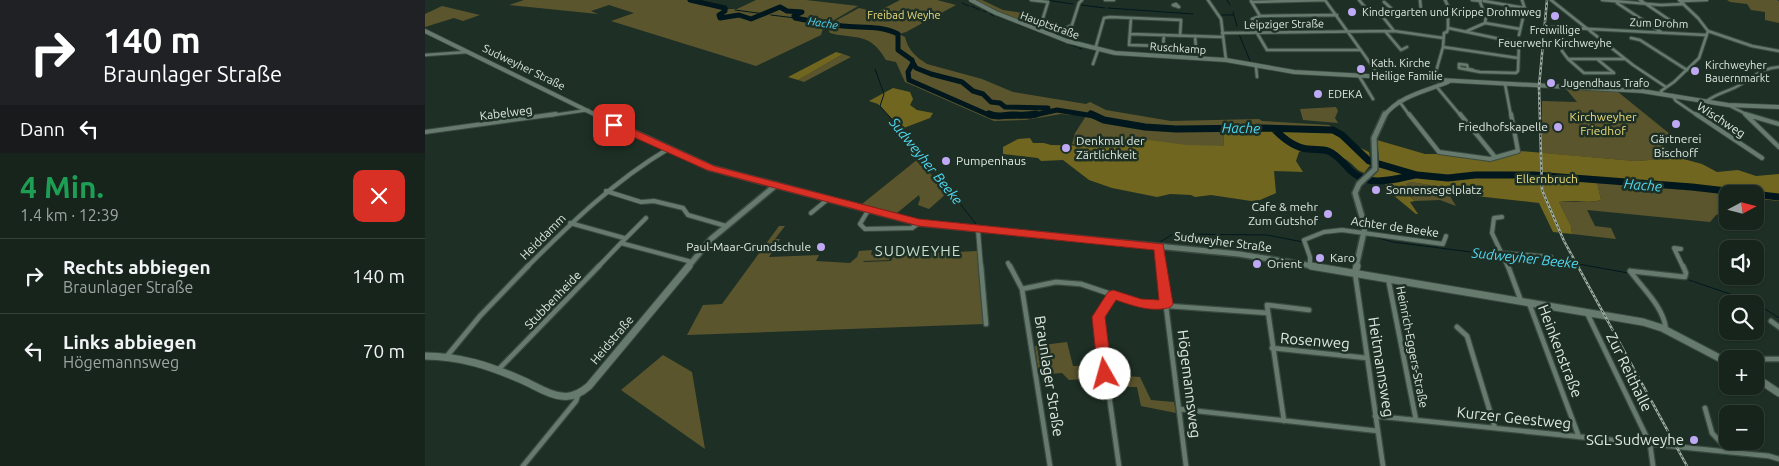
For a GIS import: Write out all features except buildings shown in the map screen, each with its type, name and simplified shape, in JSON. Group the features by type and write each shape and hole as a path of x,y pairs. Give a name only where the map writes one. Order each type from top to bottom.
{"main road":[{"name":"Hauptstraße","path":"971,0 996,13 1051,35 1097,48"},
{"name":"Sudweyher Straße","path":"425,31 701,165 919,223 1239,254 1586,311 1643,322 1665,330 1719,358"},
{"name":"Ruschkamp","path":"1097,48 1226,60 1288,71 1436,81"},
{"path":"1355,273 1364,233 1363,220 1355,193 1356,188 1375,169 1373,143 1378,127 1386,111 1399,101 1436,81 1449,80 1662,93 1728,105 1779,107"},
{"name":"Heidstraße","path":"578,395 589,386 711,239 776,185"},
{"path":"425,356 447,356 474,360 557,396 571,397 578,395"},
{"path":"1764,383 1778,392"}],"street":[{"path":"1031,0 1048,2 1043,18"},
{"path":"1051,35 1072,25 1079,3 1082,0"},
{"path":"1105,0 1114,0"},
{"path":"1174,0 1176,4"},
{"path":"1208,0 1221,19 1226,60"},
{"path":"1251,1 1325,0 1380,77"},
{"path":"1359,0 1371,14 1383,17 1394,31"},
{"path":"1420,0 1421,11"},
{"path":"1445,0 1448,6 1448,28 1443,38 1436,81 1495,157"},
{"path":"1472,0 1525,8"},
{"path":"1519,35 1525,8 1522,0"},
{"path":"1551,0 1625,59 1666,87"},
{"path":"1602,0 1646,4 1707,0"},
{"path":"1639,0 1674,23"},
{"path":"1251,1 1257,9 1259,16"},
{"path":"1615,1 1661,32"},
{"path":"1385,2 1393,10"},
{"path":"1479,2 1486,17 1485,23"},
{"path":"1681,2 1708,30 1752,46 1778,51"},
{"path":"1252,11 1257,9"},
{"path":"1383,17 1393,10 1447,14"},
{"path":"1337,15 1252,16 1257,33 1267,50 1361,50"},
{"path":"1093,64 1103,21 1106,17 1181,20 1180,36"},
{"path":"1131,18 1129,45 1163,46 1164,35"},
{"path":"1467,31 1485,23 1520,28"},
{"name":"Zum Drohm","path":"1552,27 1706,35"},
{"path":"1448,28 1519,42 1516,73 1473,70 1459,68 1459,64 1467,65 1468,69 1473,70"},
{"path":"1662,93 1661,91 1699,58 1708,30"},
{"path":"1385,31 1401,50 1407,47"},
{"name":"Leipziger Straße","path":"1222,33 1394,31 1443,38"},
{"path":"1130,34 1223,37"},
{"path":"1195,36 1196,49"},
{"path":"1631,38 1640,40 1687,70"},
{"path":"1564,40 1561,51 1584,73 1614,73 1597,59"},
{"path":"1443,47 1518,58"},
{"path":"425,55 467,52"},
{"path":"1568,59 1625,59"},
{"path":"1256,66 1257,77"},
{"path":"1707,101 1715,94 1734,89 1752,75 1766,68 1779,68"},
{"path":"1359,76 1373,99"},
{"path":"1399,101 1403,103 1441,153 1485,159 1518,151 1505,84"},
{"name":"Wischweg","path":"1672,95 1676,101 1763,158"},
{"path":"1728,105 1745,114 1779,124"},
{"name":"Kabelweg","path":"425,132 588,110"},
{"path":"1745,114 1779,147"},
{"name":"Heiddamm","path":"447,356 473,322 570,223 633,170 668,149"},
{"path":"606,191 641,202 654,201 683,208 688,215 726,226"},
{"path":"811,213 828,199"},
{"path":"869,210 859,224 865,229 912,228 919,223"},
{"name":"Heinkenstraße","path":"1503,217 1494,218 1492,233 1524,301 1579,437"},
{"name":"Stubbenheide","path":"498,370 646,218"},
{"path":"570,223 692,262"},
{"path":"978,230 986,324"},
{"name":"Achter de Beeke","path":"1310,266 1310,257 1304,240 1332,231 1364,233 1443,244 1443,239 1446,236"},
{"name":"Högemannsweg","path":"1159,246 1186,466"},
{"path":"1665,330 1666,322 1660,311 1631,272 1685,277 1686,273 1674,248 1681,249"},
{"path":"1502,253 1551,257"},
{"name":"Braunlager Straße","path":"1008,263 1023,289 1050,466"},
{"name":"Heitmannsweg","path":"1355,273 1383,466"},
{"name":"Heinrich-Eggers-Straße","path":"1388,278 1416,420"},
{"path":"1023,289 1056,282 1081,284 1140,304 1166,304 1268,313"},
{"path":"1113,295 1098,317 1119,466"},
{"path":"1272,348 1267,306 1270,304 1309,310"},
{"name":"Zur Reithalle","path":"1586,311 1650,444 1653,466"},
{"path":"1771,322 1779,327"},
{"path":"1457,327 1467,336 1495,428"},
{"name":"Rosenweg","path":"1284,421 1272,348 1367,358"},
{"path":"1764,359 1779,359"},
{"path":"523,466 577,401 578,395"},
{"path":"1705,408 1713,433 1730,452"},
{"path":"1179,409 1378,431"},
{"name":"Kurzer Geestweg","path":"1375,416 1650,444"},
{"path":"1650,444 1769,456 1779,460"}],"green space":[{"path":"524,0 687,0 724,9 737,9 756,0 806,0 858,6 824,26 821,35 756,66 611,21 634,13 609,5 591,11 598,14 509,5"},
{"name":"Freibad Weyhe","path":"900,0 937,0 956,5 899,34 905,37 910,49 919,59 927,64 982,79 1013,92 1086,104 1090,102 1106,110 1171,121 1259,119 1262,121 1329,125 1342,134 1341,138 1325,129 1223,130 1224,146 1085,146 1072,144 1075,133 1086,116 1061,114 1025,120 994,121 905,82 896,62 886,60 874,45 861,38 830,33 826,26 859,8 877,12"},
{"path":"976,0 982,0 1003,10 1029,14 1028,20 1058,32 1041,30 1030,26 992,10"},
{"path":"1727,0 1777,0 1779,1 1779,23 1765,20 1765,12 1751,10 1747,4"},
{"path":"442,6 480,15 463,21 454,18 425,27 425,14"},
{"path":"836,52 843,54 798,80 788,77"},
{"path":"843,54 851,57 804,82 798,80"},
{"path":"893,88 910,92 913,99 910,105 917,110 933,113 930,118 901,129 878,104 869,101"},
{"name":"Kirchweyher Friedhof","path":"1566,89 1618,92 1681,143 1660,144 1680,158 1635,161 1542,153 1542,101 1577,102"},
{"path":"1336,107 1338,111 1335,118 1338,123 1303,120 1300,109"},
{"path":"1254,128 1286,131 1325,129 1341,138 1342,134 1354,145 1369,152 1371,164 1364,173 1346,159 1328,151 1314,148 1304,150 1299,152 1296,161 1303,172 1274,171 1276,193 1260,200 1251,201 1211,195 1195,197 1191,195 1170,194 1157,197 1112,188 1089,180 1063,160 1041,161 1038,158 1003,154 1003,147 1018,139 1030,138 1033,143 1051,145 1102,146 1104,139 1119,136 1186,145 1224,146 1223,130"},
{"name":"Ellernbruch","path":"1377,140 1425,154 1441,154 1486,160 1520,151 1635,161 1680,158 1702,164 1717,172 1738,170 1756,176 1779,174 1779,201 1764,199 1764,185 1719,185 1719,193 1597,182 1601,200 1591,202 1559,202 1571,226 1572,234 1553,232 1539,203 1448,193 1440,191 1436,186 1411,182 1405,184 1409,188 1405,191 1415,201 1410,202 1418,214 1416,214 1387,190 1387,186 1381,180 1369,179 1377,171 1379,157"},
{"path":"918,159 947,193 929,209 918,205 919,195 897,213 862,204"},
{"path":"1411,182 1436,186 1440,191 1448,193 1456,206 1440,200 1415,201 1405,190 1404,184"},
{"path":"1597,182 1719,193 1719,214 1710,222 1587,210 1595,226 1611,228 1616,239 1572,234 1571,226 1559,202 1591,202 1601,200"},
{"path":"779,226 785,226 775,239 780,239 769,257 819,255 816,261 850,263 857,257 859,251 872,250 871,255 891,255 889,260 864,262 891,261 894,255 977,251 984,324 687,335 703,305 722,304"},
{"path":"1067,342 1073,366 1102,365 1103,378 1069,380 1062,373 1039,375 1035,346"},
{"path":"663,355 692,372 705,449 621,390"},
{"path":"1109,375 1140,377 1151,400 1174,402 1176,413 1141,406 1137,387 1110,387"}],"waterway":[{"name":"Hache","path":"690,0 725,8 725,11 719,15 720,18 739,15 751,19 780,7 787,11 802,12 794,16 795,18 850,27 878,28 891,31 898,34 898,50 912,60 913,63"},
{"path":"1046,0 1073,4"},
{"path":"1227,0 1230,5"},
{"path":"962,3 969,6"},
{"path":"1081,5 1105,8"},
{"path":"971,6 980,10"},
{"path":"1108,8 1193,14"},
{"path":"735,10 765,14"},
{"path":"1233,12 1237,26"},
{"path":"990,14 994,16"},
{"path":"771,15 795,18"},
{"path":"1221,15 1233,15"},
{"path":"997,16 1038,32"},
{"path":"1040,33 1077,47"},
{"path":"1239,34 1251,63"},
{"name":"Hache","path":"913,63 916,68 931,74 962,82 973,91 983,94 991,102 1000,103 1005,107 1048,108"},
{"name":"Hache","path":"913,63 908,72 909,80 991,116"},
{"name":"Sudweyher Beeke","path":"875,69 884,94 880,106 906,135 976,224"},
{"name":"Hache","path":"1030,116 1057,110 1094,116"},
{"name":"Hache","path":"989,114 998,116 1036,114"},
{"name":"Hache","path":"1091,114 1104,120 1145,127 1176,129 1263,128 1333,130 1342,135 1369,161 1417,175 1448,178 1475,175 1534,175 1692,187 1779,197"},
{"name":"Hache","path":"1008,116 1015,116"},
{"path":"1275,130 1294,145 1308,149 1326,150 1332,153 1351,171 1366,179 1382,181 1415,175"},
{"name":"Sudweyher Beeke","path":"1321,235 1338,232 1351,233"},
{"name":"Sudweyher Beeke","path":"1160,242 1173,234 1267,235 1303,242"},
{"name":"Sudweyher Beeke","path":"1367,235 1393,242 1502,256"},
{"name":"Sudweyher Beeke","path":"1082,236 1150,242"},
{"name":"Sudweyher Beeke","path":"1506,257 1573,263 1628,273"},
{"name":"Sudweyher Beeke","path":"1689,280 1756,303 1779,318"}],"railway":[{"path":"1547,0 1539,87 1542,190 1564,241 1687,466"}],"place":[{"name":"Kindergarten und Krippe Drohmweg","path":"1352,12"},
{"name":"Freiwillige Feuerwehr Kirchweyhe","path":"1555,16"},
{"name":"Kath. Kirche Heilige Familie","path":"1361,69"},
{"name":"Kirchweyher Bauernmarkt","path":"1695,71"},
{"name":"Jugendhaus Trafo","path":"1551,83"},
{"name":"EDEKA","path":"1318,94"},
{"name":"Gärtnerei Bischoff","path":"1676,124"},
{"name":"Friedhofskapelle","path":"1558,127"},
{"name":"Denkmal der Zärtlichkeit","path":"1066,148"},
{"name":"Pumpenhaus","path":"946,161"},
{"name":"Sonnensegelplatz","path":"1376,190"},
{"name":"Cafe & mehr Zum Gutshof","path":"1328,214"},
{"name":"Paul-Maar-Grundschule","path":"821,247"},
{"name":"Karo","path":"1320,258"},
{"name":"Orient","path":"1257,264"},
{"name":"SGL Sudweyhe","path":"1694,440"}],"district":[{"name":"SUDWEYHE","path":"918,251"}],"route":[{"path":"614,125 613,123 625,127 694,162 711,168 919,223 1159,246 1166,304 1140,304 1113,295 1098,317 1105,374"}]}
